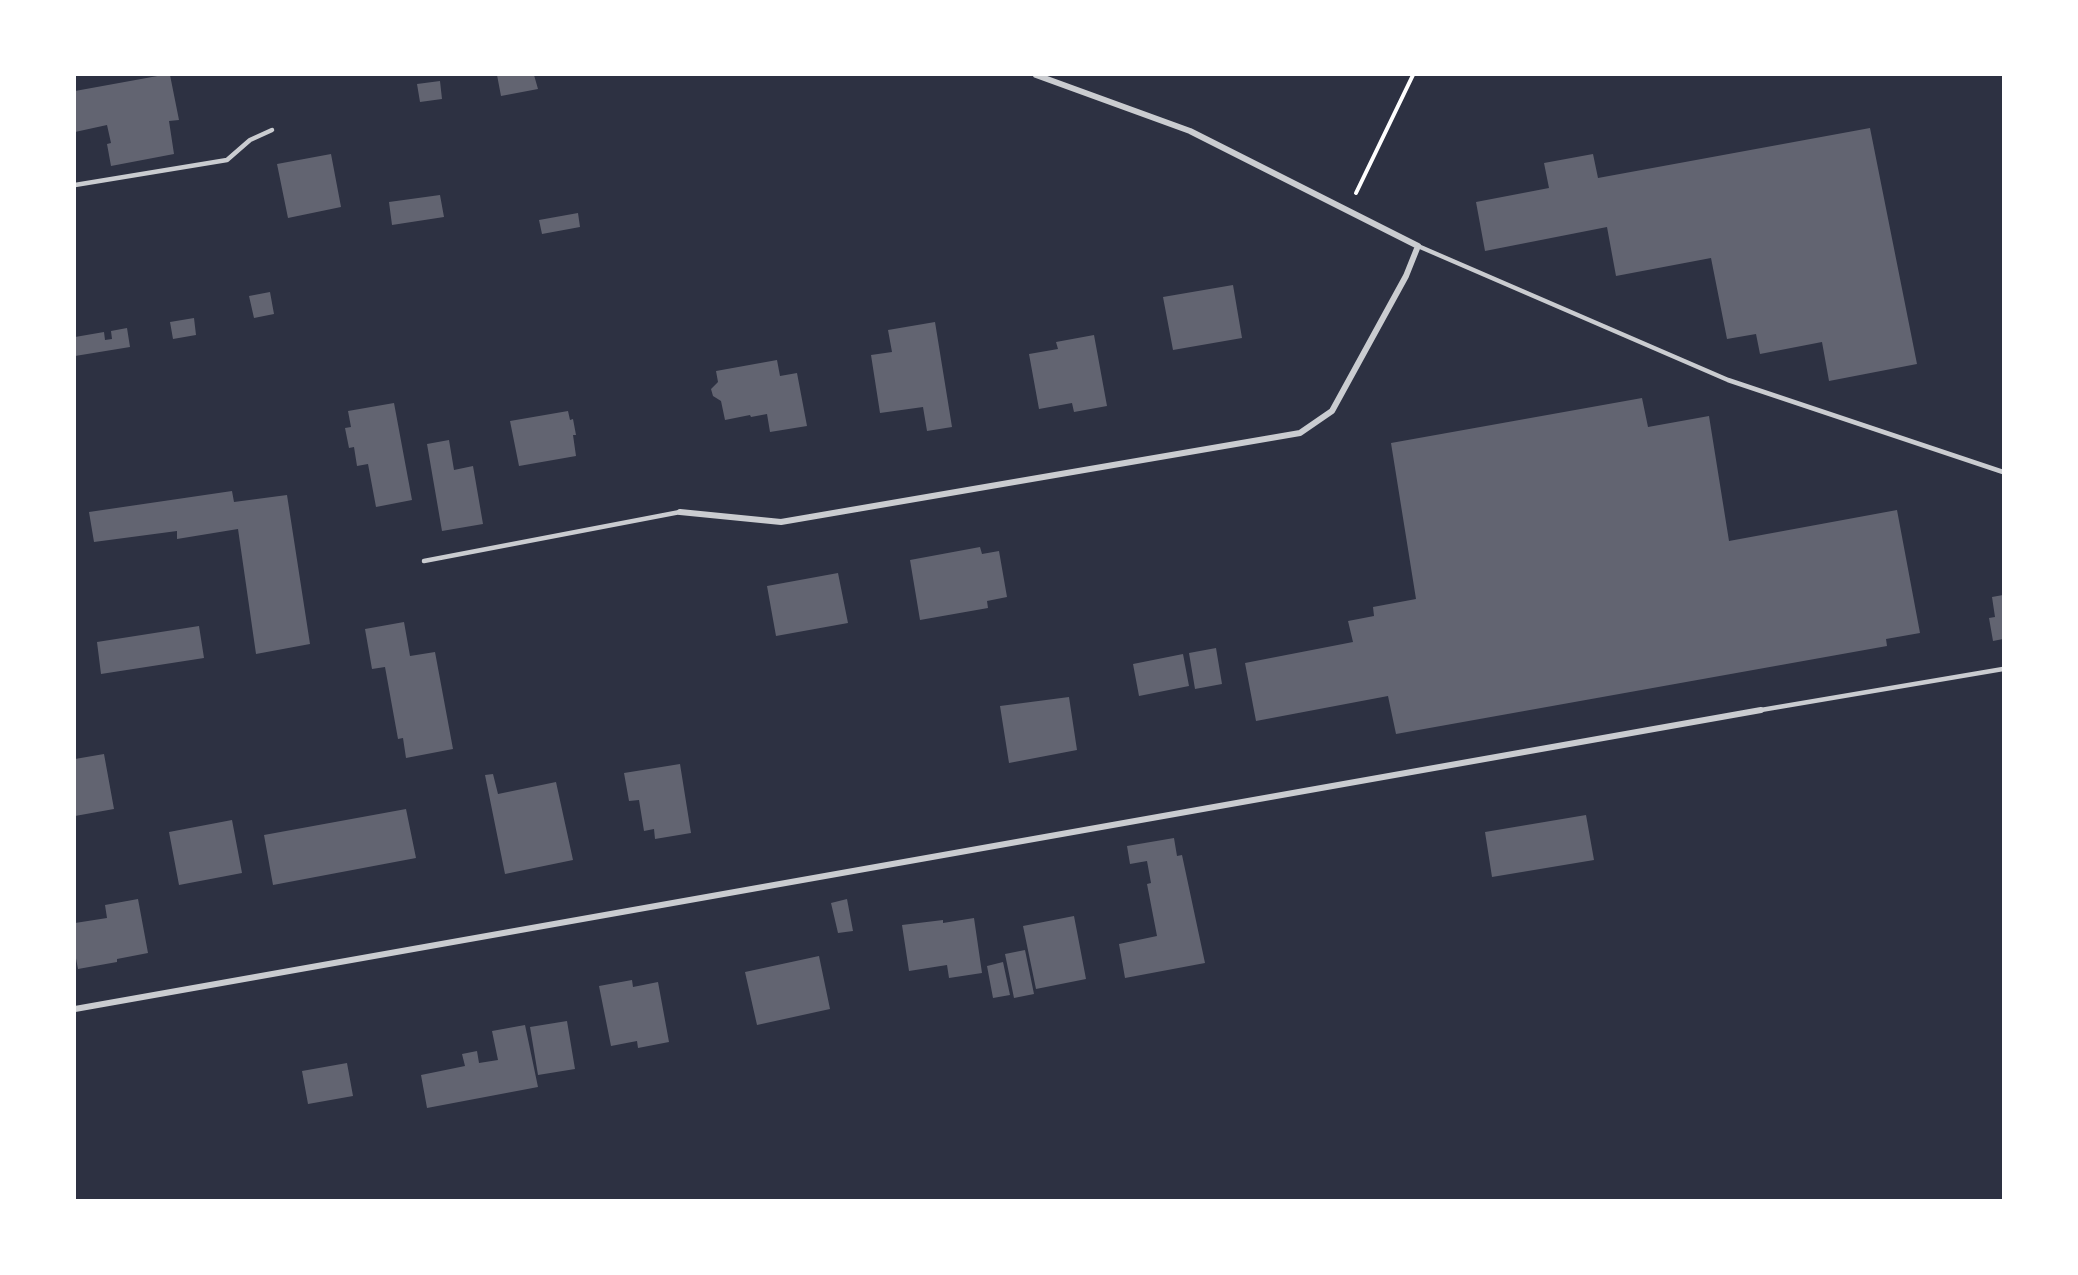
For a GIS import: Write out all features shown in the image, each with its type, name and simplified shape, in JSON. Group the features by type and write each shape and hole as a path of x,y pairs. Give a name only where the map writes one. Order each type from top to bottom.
{"street":[{"path":"680,512 781,522 1300,433 1332,411 1406,276 1418,246 1190,131 1036,75"},
{"path":"75,1009 1761,710"}],"lane":[{"path":"75,185 227,160 250,140 272,130"},
{"path":"1418,246 1728,380 2003,472"},
{"path":"424,561 680,512"},
{"path":"1761,710 2003,669"}],"path":[{"path":"1347,210 1413,75"}],"building":[{"path":"170,75 179,120 169,121 174,154 111,166 107,144 111,143 107,125 75,132 75,91"},
{"path":"497,75 534,75 538,89 501,96"},
{"path":"440,81 442,99 420,102 417,84"},
{"path":"1870,128 1917,364 1829,381 1822,342 1760,354 1756,334 1727,339 1711,258 1616,276 1607,227 1485,251 1476,202 1549,188 1544,163 1593,154 1598,178"},
{"path":"331,154 341,207 288,218 277,164"},
{"path":"440,195 444,217 392,225 389,202"},
{"path":"578,213 580,227 542,234 539,220"},
{"path":"1233,285 1242,338 1173,350 1163,297"},
{"path":"270,292 274,314 254,318 249,296"},
{"path":"194,318 196,335 173,339 170,322"},
{"path":"935,322 952,427 927,431 923,407 880,413 871,355 892,352 888,330"},
{"path":"127,328 130,347 75,356 75,337 104,332 105,340 112,339 111,331"},
{"path":"1094,335 1107,406 1074,412 1072,403 1039,409 1029,354 1058,349 1056,342"},
{"path":"777,360 780,376 797,373 807,426 770,432 767,414 725,420 721,401 713,396 711,389 718,382 716,371"},
{"path":"1642,398 1648,427 1709,416 1729,541 1897,510 1920,633 1886,639 1887,646 1396,734 1388,696 1256,721 1245,663 1353,642 1348,621 1374,616 1373,607 1416,599 1391,443"},
{"path":"394,403 412,500 376,507 368,464 357,466 354,447 349,448 345,428 351,427 348,411"},
{"path":"568,411 570,420 573,419 576,435 573,435 576,456 519,466 510,421"},
{"path":"449,440 454,470 473,466 483,524 442,531 427,444"},
{"path":"232,491 234,502 287,495 310,644 256,654 238,529 177,539 177,531 94,542 89,512"},
{"path":"980,547 982,554 999,551 1007,597 987,601 988,608 920,620 910,560"},
{"path":"838,573 848,623 776,636 767,586"},
{"path":"2003,595 2003,639 1993,641 1989,618 1995,617 1992,597"},
{"path":"404,622 410,656 435,652 453,749 406,758 403,738 398,739 385,667 372,669 365,629"},
{"path":"199,626 204,658 101,674 97,642"},
{"path":"1216,648 1222,684 1195,689 1189,653"},
{"path":"1183,654 1189,686 1139,696 1133,664"},
{"path":"1069,697 1077,750 1009,763 1000,706"},
{"path":"104,754 114,809 75,816 75,759"},
{"path":"680,764 691,833 655,839 654,829 644,831 639,800 629,801 624,773"},
{"path":"493,774 498,794 556,782 573,860 505,874 485,775"},
{"path":"406,809 416,858 273,885 264,835"},
{"path":"1586,815 1594,860 1492,877 1485,832"},
{"path":"232,820 242,873 179,885 169,832"},
{"path":"1174,838 1177,856 1182,855 1205,963 1125,978 1119,944 1157,936 1147,884 1151,883 1147,861 1130,864 1127,846"},
{"path":"138,899 148,953 117,959 117,962 78,969 75,953 75,923 107,918 105,905"},
{"path":"847,899 853,931 838,933 831,903"},
{"path":"1074,916 1086,979 1036,989 1023,926"},
{"path":"974,918 982,973 949,978 947,965 909,971 902,925 943,920 943,923"},
{"path":"1025,950 1034,994 1014,998 1005,954"},
{"path":"819,956 830,1009 757,1025 745,972"},
{"path":"1003,962 1010,995 993,998 987,966"},
{"path":"632,980 633,987 658,982 669,1042 638,1048 637,1041 611,1046 599,986"},
{"path":"567,1021 575,1069 538,1075 530,1027"},
{"path":"525,1025 538,1087 427,1108 421,1075 465,1066 462,1054 477,1051 479,1063 498,1060 492,1031"},
{"path":"347,1063 353,1096 308,1104 302,1071"}]}
